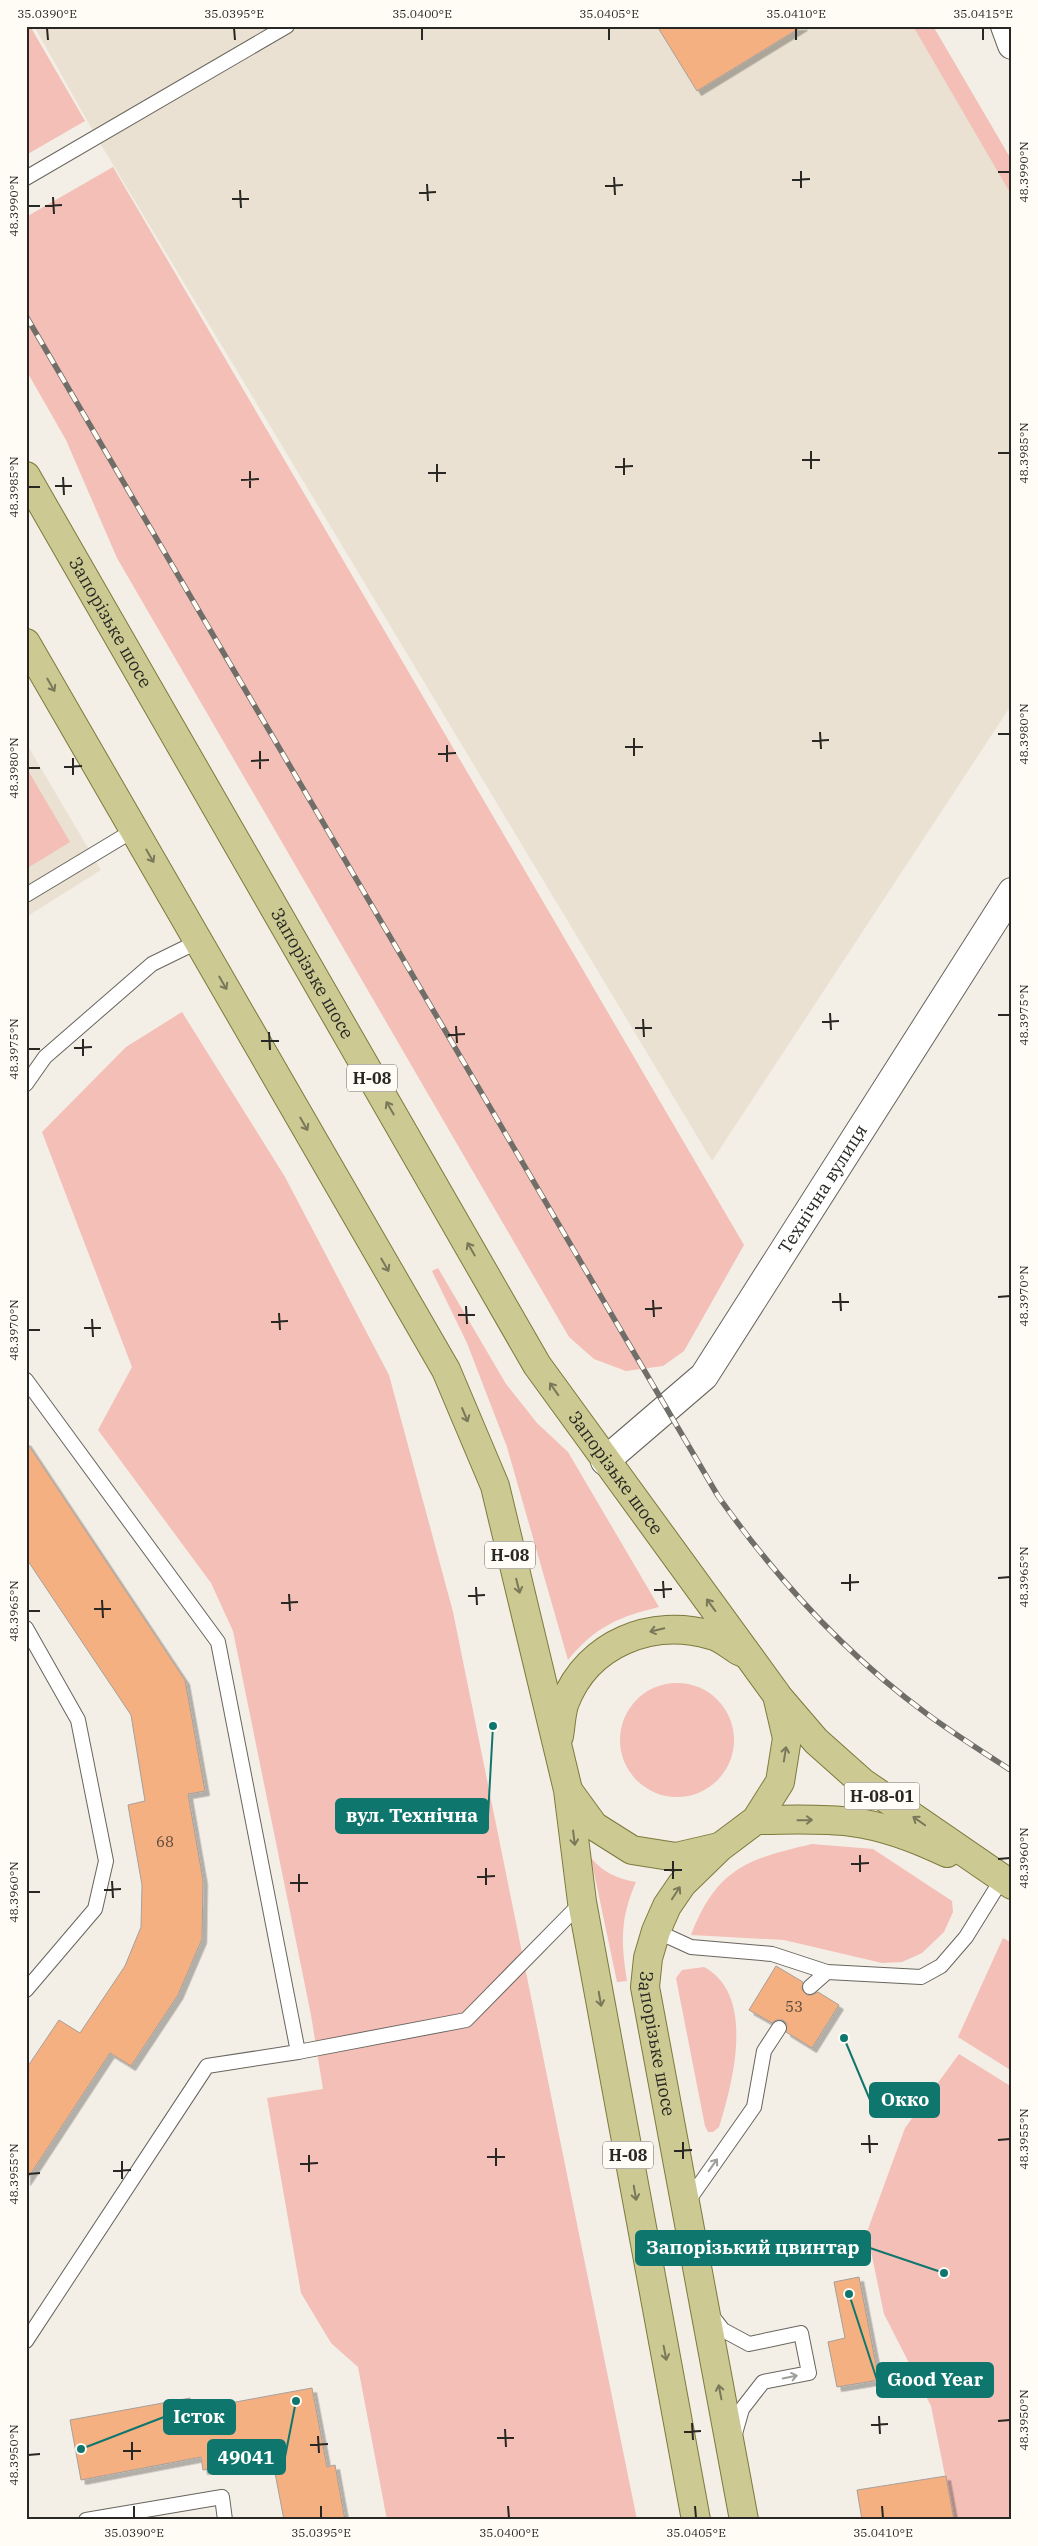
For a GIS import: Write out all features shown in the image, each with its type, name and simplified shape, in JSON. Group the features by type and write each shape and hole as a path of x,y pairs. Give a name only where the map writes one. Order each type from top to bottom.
{"main road":[{"name":"Запорізьке шосе","path":"26,476 537,1365 777,1695 787,1738 780,1782 756,1820 720,1847 682,1884 667,1906 656,1931 648,1958 645,1987 744,2520"},
{"name":"Н-08","path":"26,643 446,1370 495,1486 568,1790 582,1902 696,2520"},
{"name":"Н-08","path":"557,1746 565,1702 583,1672 588,1664 624,1638 668,1628 712,1635 751,1658"},
{"name":"Н-08-01","path":"777,1695 816,1741 862,1782 1007,1882"},
{"name":"Н-08","path":"568,1790 594,1826 632,1850 676,1857 720,1847"},
{"name":"Н-08-01","path":"756,1820 822,1819 853,1822 883,1829 943,1851 1007,1882"}],"street":[{"path":"1005,26 1012,45"},
{"name":"Технічна вулиця","path":"605,1461 704,1376 1012,892"}],"lane":[{"path":"26,178 287,26"},
{"path":"26,895 134,830"},
{"path":"26,1084 45,1057 152,964 198,941"},
{"path":"26,1380 218,1642 298,2052"},
{"path":"26,1628 78,1720 106,1861 95,1909 26,1990"},
{"path":"656,1931 691,1947 772,1954 827,1972 921,1976 941,1966 966,1937 1007,1882"},
{"path":"26,2341 207,2066 298,2052 466,2020 582,1902"},
{"path":"810,1987 827,1972"},
{"path":"685,2205 754,2107 764,2051 779,2028"},
{"path":"704,2307 723,2330 749,2344 802,2332 809,2373 763,2382 742,2409 731,2447"},
{"path":"86,2520 222,2497 225,2520"}],"shaded area":[{"path":"26,26 30,26 85,121 26,155"},
{"path":"34,26 933,26 1012,161 1012,704 712,1161 97,138"},
{"path":"913,26 933,26 1012,161 1012,196"},
{"path":"113,167 744,1245 684,1351 663,1366 626,1371 594,1359 569,1337 117,558 66,440 26,370 26,217"},
{"path":"26,743 101,870 26,917"},
{"path":"26,767 70,842 26,869"},
{"path":"182,1012 285,1177 389,1375 453,1612 637,2520 387,2520 358,2367 331,2343 301,2293 267,2098 323,2089 311,2015 233,1631 211,1583 98,1430 132,1367 42,1132 126,1047"},
{"path":"438,1268 506,1384 537,1423 568,1452 659,1607 619,1619 608,1625 588,1639 568,1660 507,1447 467,1343 432,1271"},
{"path":"677,1683 699,1687 717,1700 730,1718 734,1740 730,1762 717,1780 699,1793 677,1797 655,1793 637,1780 624,1762 620,1740 624,1718 637,1700 655,1687"},
{"path":"812,1844 873,1849 952,1901 953,1912 944,1932 922,1953 902,1962 882,1963 784,1940 691,1935 701,1912 712,1895 737,1870 770,1855"},
{"path":"591,1858 612,1875 636,1882 627,1907 623,1930 627,1981 617,1982"},
{"path":"1003,1938 1012,1943 1012,2071 958,2037"},
{"path":"704,1967 720,1980 730,1997 735,2018 736,2041 730,2087 719,2127 713,2132 708,2132 705,2126 676,1978 682,1970"},
{"path":"959,2054 1012,2087 1012,2520 954,2520 931,2406 884,2314 867,2232 905,2128"}],"building":[{"path":"657,26 803,26 697,91"},
{"path":"26,1441 185,1680 205,1791 188,1794 203,1880 202,1939 178,1995 131,2066 110,2053 26,2181 26,2069 59,2020 80,2033 125,1966 141,1927 142,1885 128,1805 145,1801 131,1715 26,1558"},
{"path":"776,1966 803,1982 802,1989 807,1995 818,1992 839,2005 812,2048 786,2032 787,2024 783,2020 776,2020 772,2023 749,2010"},
{"path":"859,2277 879,2380 837,2387 828,2342 845,2338 834,2282"},
{"path":"312,2388 327,2467 335,2465 345,2520 284,2520 272,2457 203,2470 201,2457 81,2480 70,2420 190,2398 192,2410"},
{"path":"946,2476 954,2520 862,2520 857,2490"}],"railway":[{"path":"26,316 718,1496 788,1585 840,1640 897,1691 927,1714 1012,1771"}],"place":[{"name":"вул. Технічна","path":"493,1726"},
{"name":"Окко","path":"844,2038"},
{"name":"Запорізький цвинтар","path":"944,2273"},
{"name":"Good Year","path":"849,2294"},
{"name":"49041","path":"296,2401"},
{"name":"Істок","path":"81,2449"}]}
